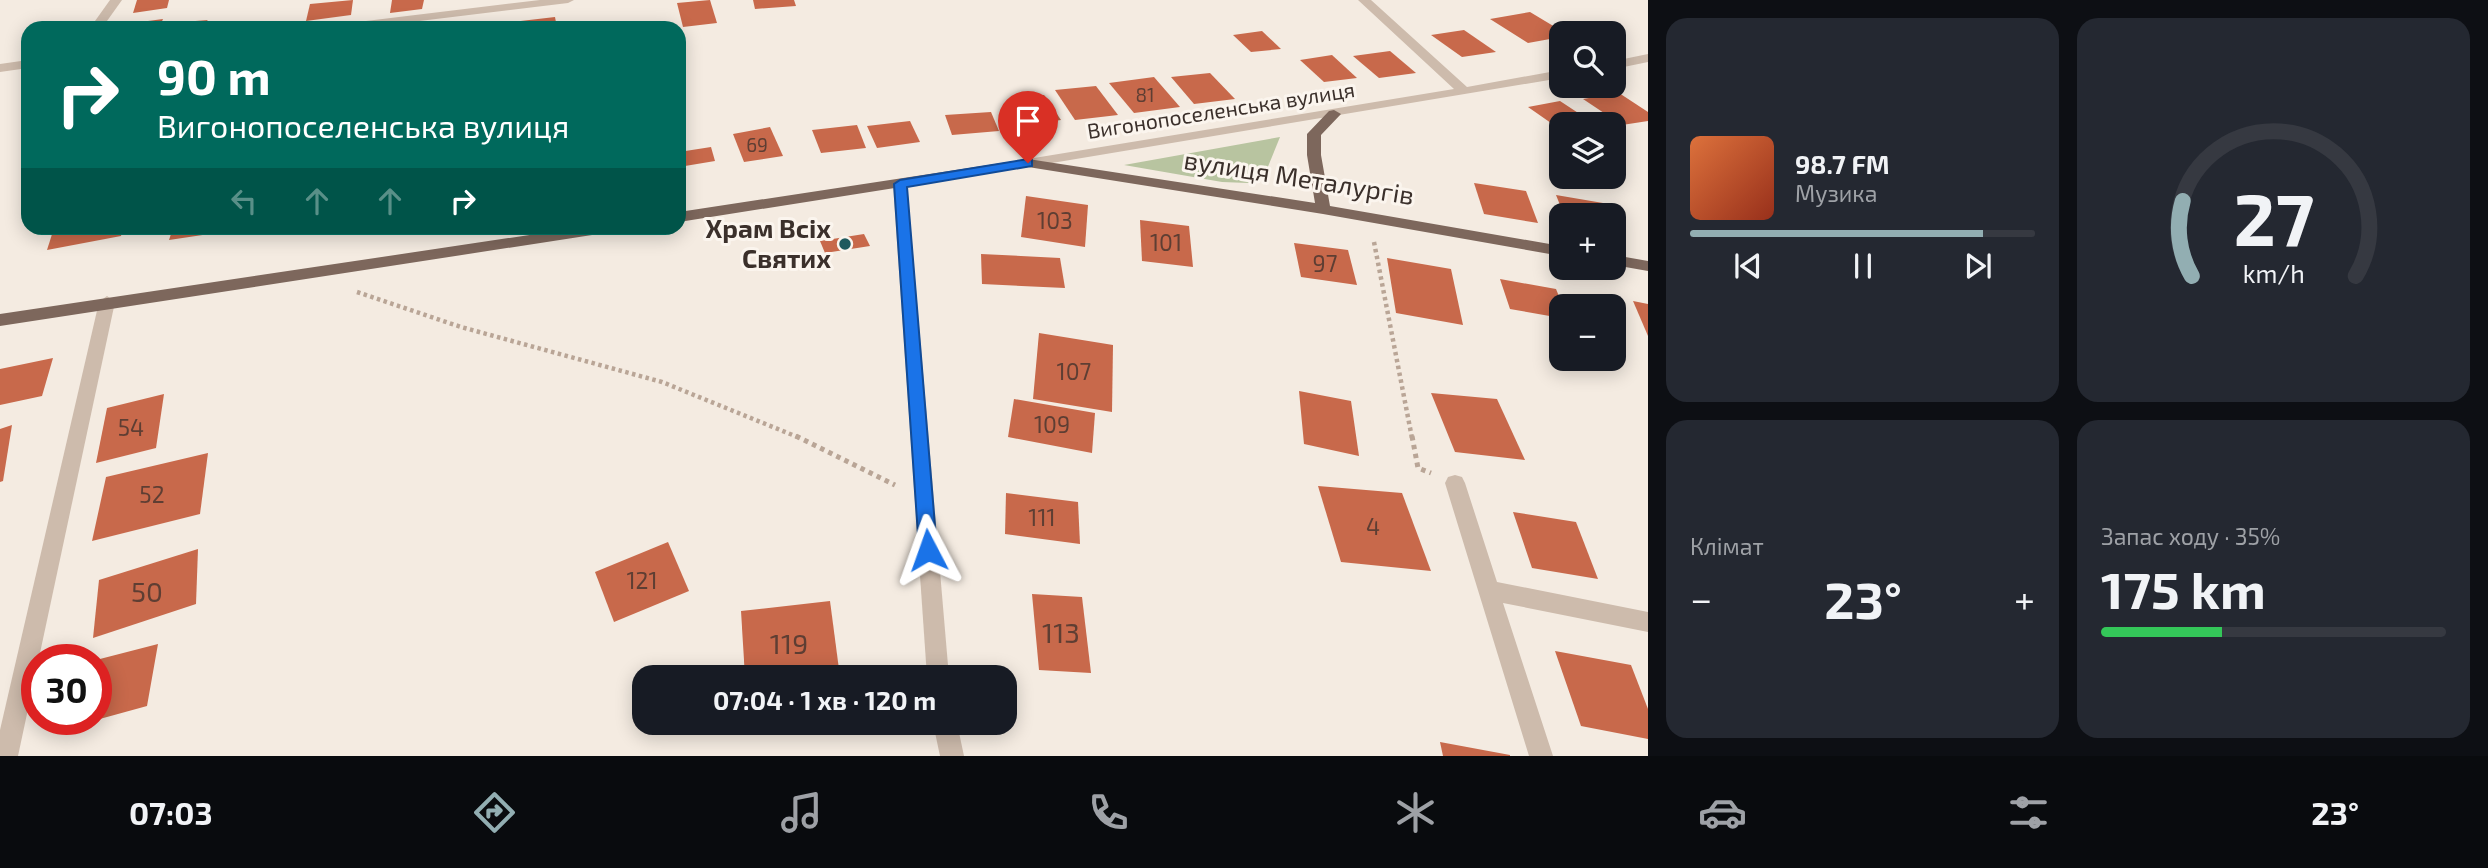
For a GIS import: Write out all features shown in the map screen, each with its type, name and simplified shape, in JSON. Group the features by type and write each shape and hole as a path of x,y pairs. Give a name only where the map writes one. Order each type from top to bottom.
{"main road":[{"path":"1323,209 1314,155 1314,134 1334,114"},
{"name":"Вигонопоселенська вулиця","path":"686,216 1028,163"},
{"name":"вулиця Металургів","path":"1028,163 1323,209 1549,249"},
{"path":"0,320 558,235"},
{"path":"1626,262 1648,266"}],"street":[{"path":"101,21 116,0"},
{"path":"391,21 568,0"},
{"path":"1364,0 1464,91"},
{"path":"1626,63 1648,58"},
{"path":"0,68 21,65"},
{"name":"Вигонопоселенська вулиця","path":"1028,163 1549,76"},
{"path":"900,184 937,665"},
{"path":"6,756 107,302"},
{"path":"1455,483 1541,756"},
{"path":"1487,590 1648,622"},
{"path":"948,735 952,756"}],"path":[{"path":"1373,238 1418,468 1455,483"},
{"path":"350,289 461,327 662,382 798,437 924,499"}],"green space":[{"path":"1280,137 1265,174 1248,183 1222,182 1124,165"}],"building":[{"path":"137,0 169,0 167,8 133,13"},
{"path":"353,0 351,15 306,21 310,4"},
{"path":"392,0 424,0 422,9 390,13"},
{"path":"710,0 717,23 686,27 686,21 682,21 677,3"},
{"path":"753,0 794,0 796,6 755,9"},
{"path":"1530,12 1549,23 1549,39 1528,43 1490,19"},
{"path":"555,17 556,21 521,21"},
{"path":"1464,30 1496,52 1462,57 1431,35"},
{"path":"1262,31 1281,49 1251,52 1233,35"},
{"path":"1390,51 1416,73 1379,78 1353,56"},
{"path":"1332,55 1357,78 1324,82 1300,60"},
{"path":"1210,73 1235,99 1194,104 1171,77"},
{"path":"1154,77 1180,107 1134,113 1109,83"},
{"path":"1096,86 1118,115 1075,120 1055,90"},
{"path":"1044,95 1061,120 1025,125 1009,99"},
{"path":"1626,98 1648,112 1648,121 1626,124 1626,112 1602,112 1583,99"},
{"path":"1560,101 1577,112 1549,112 1549,122 1528,107"},
{"path":"991,112 999,131 952,135 945,115"},
{"path":"910,121 920,142 877,148 867,126"},
{"path":"857,125 866,148 821,153 812,130"},
{"path":"770,127 783,156 744,162 733,134"},
{"path":"711,147 715,161 686,166 686,151"},
{"path":"1474,183 1526,191 1538,223 1484,214"},
{"path":"1556,195 1603,203 1559,203"},
{"path":"1026,196 1088,205 1085,247 1021,237"},
{"path":"1140,220 1189,226 1193,267 1142,261"},
{"name":"Храм Всіх Святих","path":"864,234 870,246 825,253 820,241"},
{"path":"52,235 121,235 121,236 47,250"},
{"path":"171,235 203,235 169,240"},
{"path":"1294,243 1348,250 1357,285 1301,277"},
{"path":"981,254 1060,258 1065,288 982,284"},
{"path":"1387,258 1451,269 1463,325 1396,313"},
{"path":"1500,279 1556,289 1558,294 1549,294 1549,316 1510,309"},
{"path":"1633,301 1648,304 1648,336"},
{"path":"1039,333 1113,345 1112,412 1033,399"},
{"path":"53,358 42,396 0,405 0,369"},
{"path":"1299,391 1351,401 1359,456 1304,444"},
{"path":"1431,393 1497,399 1525,460 1455,452"},
{"path":"164,394 156,448 96,463 107,408"},
{"path":"1014,399 1095,413 1092,453 1008,437"},
{"path":"12,425 3,481 0,482 0,429"},
{"path":"208,453 200,514 92,541 106,477"},
{"path":"1318,486 1402,493 1431,571 1341,562"},
{"path":"1006,493 1078,502 1080,544 1005,534"},
{"path":"1513,512 1576,522 1598,579 1532,568"},
{"path":"668,542 689,591 614,622 595,572"},
{"path":"198,549 196,604 93,638 99,580"},
{"path":"1032,594 1082,597 1091,673 1039,670"},
{"path":"830,601 838,665 744,665 741,611"},
{"path":"158,644 147,706 112,716 112,656"},
{"path":"1555,651 1631,665 1648,709 1648,739 1581,726"},
{"path":"1440,742 1510,755 1510,756 1443,756"}],"place":[{"name":"Храм Всіх Святих","path":"845,244"}],"route":[{"path":"928,550 900,184 1028,163"}]}
